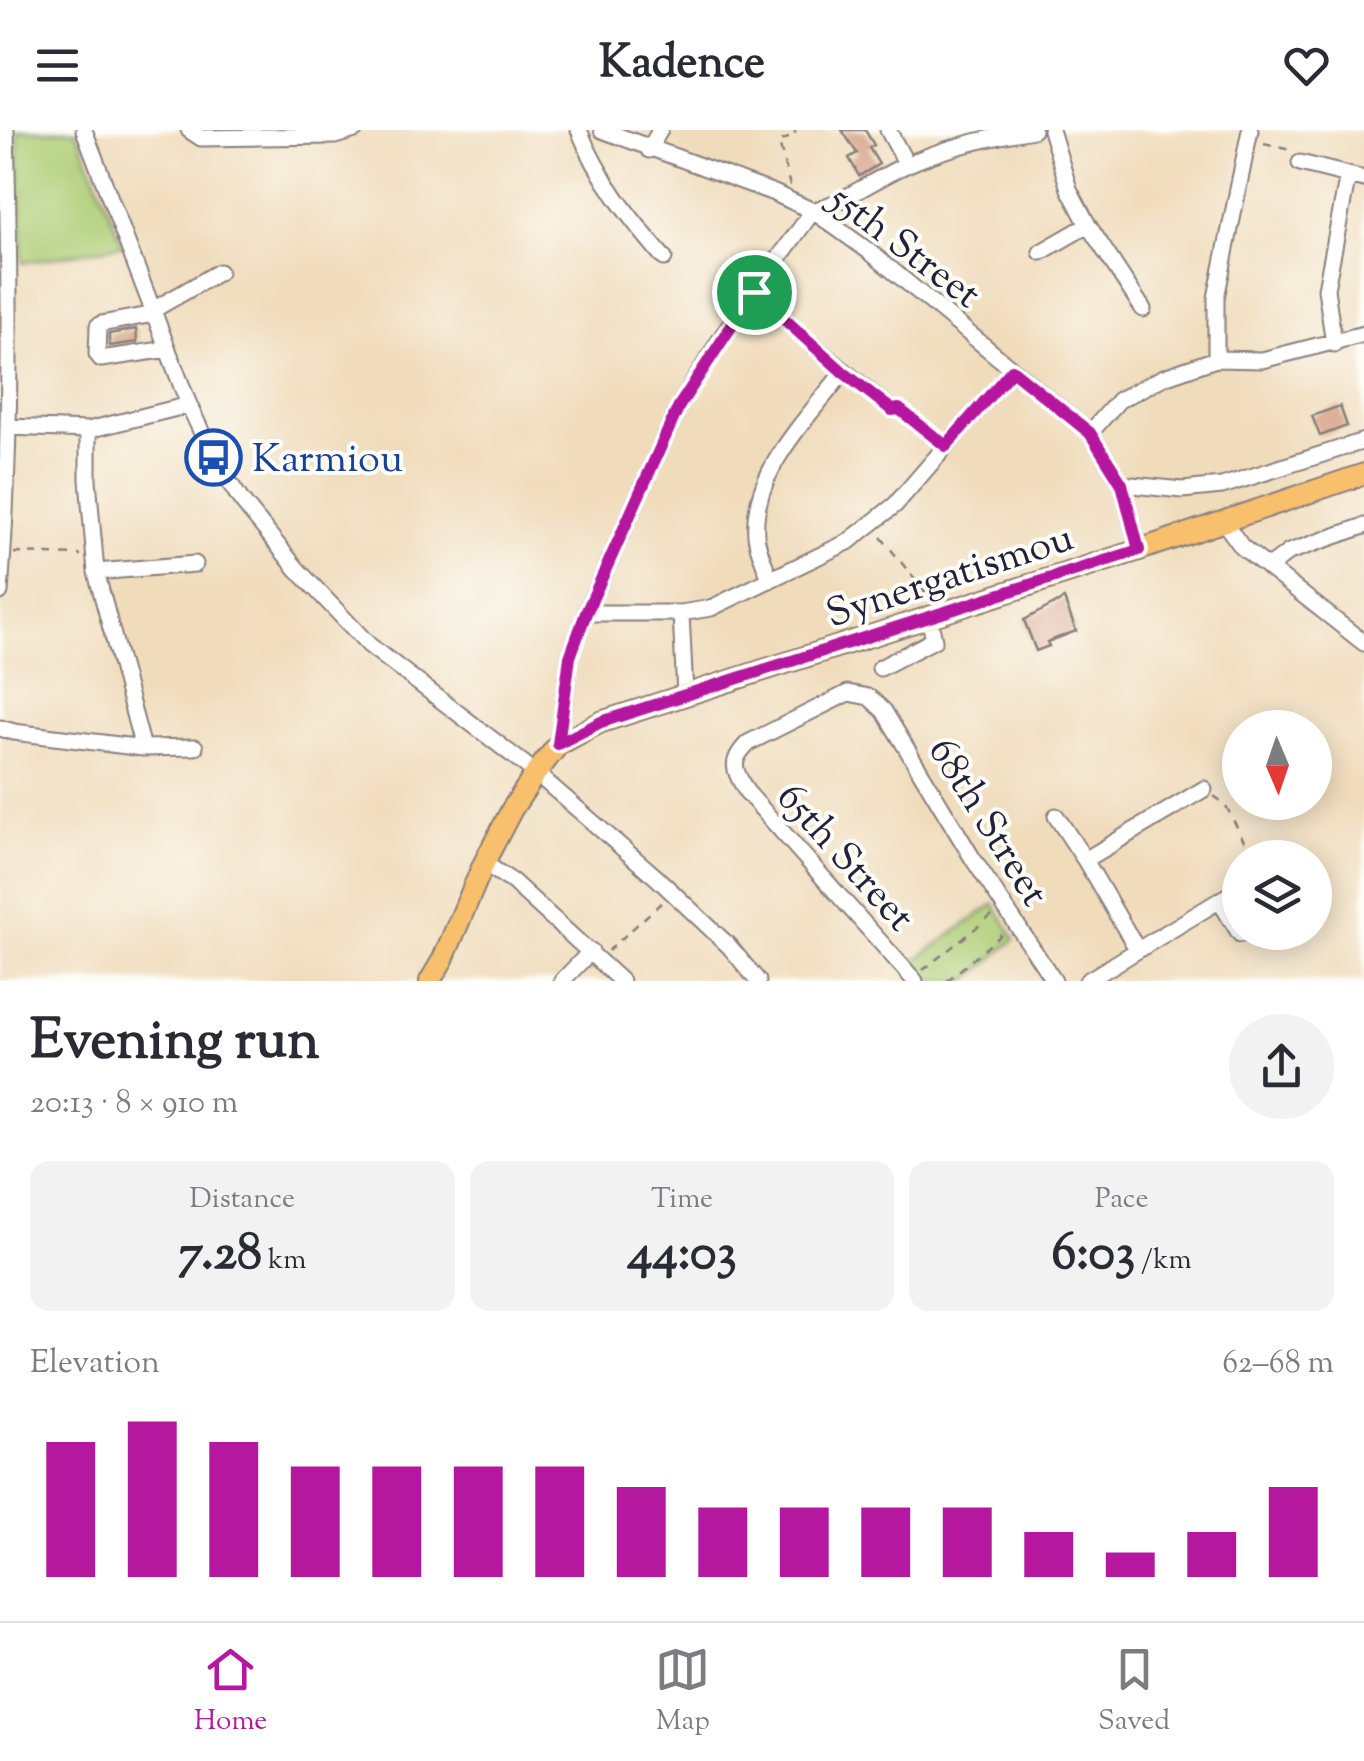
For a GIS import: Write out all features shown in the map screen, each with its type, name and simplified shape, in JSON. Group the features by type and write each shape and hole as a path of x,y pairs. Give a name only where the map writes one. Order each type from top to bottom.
{"main road":[{"name":"Synergatismou","path":"558,744 601,722 1364,474"},
{"path":"430,981 512,808 558,744"}],"street":[{"path":"0,592 10,303 6,130"},
{"path":"84,130 190,405 213,457 241,500 297,570 369,645 536,774 673,892 758,981"},
{"path":"190,130 201,138 336,136 355,130"},
{"path":"579,130 620,207 664,258"},
{"name":"55th Street","path":"602,130 794,202 870,252 1090,433 1122,484 1139,550"},
{"path":"649,150 660,130"},
{"path":"888,130 907,164"},
{"path":"558,744 570,657 679,406 813,211 831,206 907,164 999,136 1033,130"},
{"path":"1051,130 1069,189 1143,309"},
{"path":"1216,359 1216,298 1249,135"},
{"path":"1300,163 1356,177 1326,289 1334,344"},
{"path":"1040,252 1088,225"},
{"path":"168,349 100,359 100,324 154,312 219,272"},
{"path":"1090,433 1119,400 1164,377 1216,359 1262,360 1364,334"},
{"path":"814,346 892,410"},
{"path":"586,613 682,613 711,608 848,542 895,505 1012,370"},
{"path":"770,580 756,536 760,496 774,464 843,372"},
{"path":"8,427 88,430 190,405"},
{"path":"88,430 96,572 143,748"},
{"path":"1122,484 1182,490 1222,486 1364,442"},
{"path":"1224,521 1242,547 1364,643"},
{"path":"1268,568 1289,552 1364,526"},
{"path":"96,572 195,564"},
{"path":"682,613 685,695"},
{"path":"880,668 934,640 935,615"},
{"name":"68th Street","path":"735,770 737,754 748,743 848,693 868,697 884,711 1054,981"},
{"path":"0,728 143,748 195,747"},
{"name":"65th Street","path":"735,770 746,791 914,980"},
{"path":"1086,860 1204,788"},
{"path":"1056,816 1137,949"},
{"path":"484,863 512,882 621,981"},
{"path":"1087,981 1222,898"},
{"path":"1219,900 1222,905"},
{"path":"562,981 595,955"}],"path":[{"path":"794,202 779,142 795,135 795,130"},
{"path":"1249,135 1298,152 1300,163"},
{"path":"754,292 814,346"},
{"path":"892,410 899,409 946,446"},
{"path":"871,524 935,615"},
{"path":"3,552 95,555"},
{"path":"1204,788 1225,804 1244,840"},
{"path":"595,955 673,892"},
{"path":"914,980 1004,906"},
{"path":"947,981 1000,936 1004,906"}],"green space":[{"path":"18,130 76,130 123,245 22,263"},
{"path":"994,904 1015,939 967,981 929,981 913,962"}],"building":[{"path":"842,130 865,130 874,145 869,148 879,164 859,176 849,158 857,153"},
{"path":"136,329 137,342 109,346 109,334"},
{"path":"1340,406 1347,426 1320,436 1312,416"},
{"path":"1064,599 1076,631 1047,642 1049,646 1036,651 1024,620"}],"place":[{"name":"Karmiou","path":"213,457"}],"route":[{"path":"754,292 843,372 946,446 1012,370 1090,433 1122,484 1139,550 601,722 558,744 570,657 586,613 679,406 754,292"}]}
